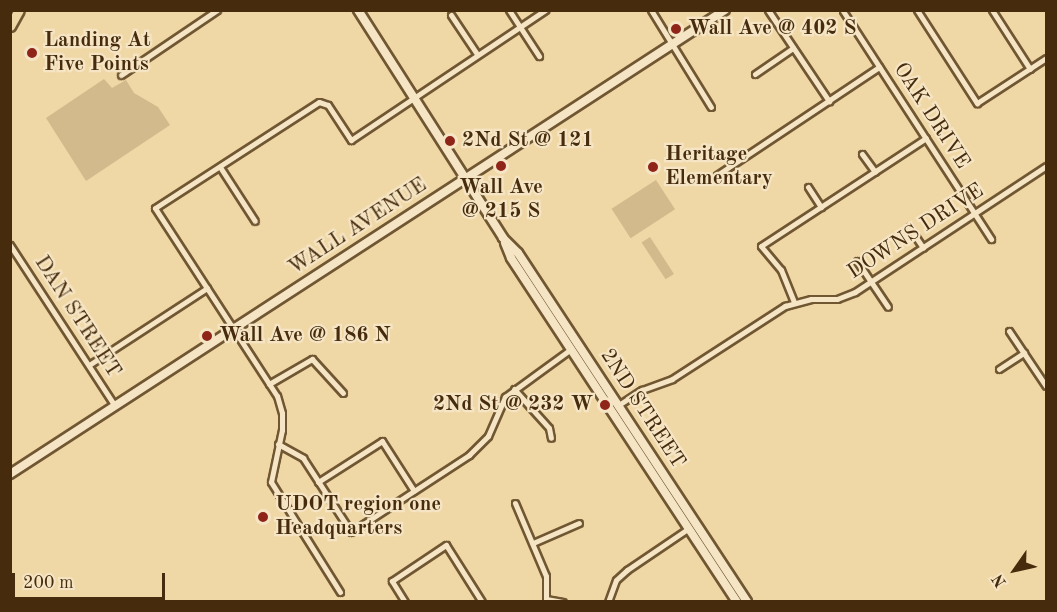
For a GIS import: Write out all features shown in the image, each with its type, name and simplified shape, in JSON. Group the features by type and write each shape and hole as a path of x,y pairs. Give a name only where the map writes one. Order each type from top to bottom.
{"main road":[{"path":"10,26 20,10"},
{"name":"2ND STREET","path":"358,10 503,238 518,253 574,347 614,408 692,526 747,602"},
{"name":"WALL AVENUE","path":"10,474 725,10"},
{"name":"2ND STREET","path":"692,526 737,602"}],"street":[{"path":"121,75 217,10"},
{"path":"509,10 539,56"},
{"path":"340,592 275,493 271,472 282,413 269,384 155,208 319,102 328,105 351,140 545,10"},
{"path":"651,10 711,107"},
{"path":"768,10 829,101"},
{"path":"917,10 977,103 1047,58"},
{"path":"992,10 1030,69"},
{"name":"OAK DRIVE","path":"843,11 991,238"},
{"path":"451,15 477,54"},
{"path":"755,74 793,48"},
{"path":"717,175 879,67"},
{"path":"794,302 781,270 761,246 926,138"},
{"path":"862,154 875,172"},
{"name":"DOWNS DRIVE","path":"614,408 642,390 672,379 794,302 837,299 871,282 1047,166"},
{"path":"219,167 255,221"},
{"path":"808,187 821,207"},
{"path":"909,227 923,248"},
{"name":"DAN STREET","path":"10,245 116,406"},
{"path":"857,261 888,307"},
{"path":"89,365 207,288"},
{"path":"1009,331 1047,386"},
{"path":"278,444 303,458 351,532 480,446 505,397 574,347"},
{"path":"999,369 1024,353"},
{"path":"269,384 312,359 343,393"},
{"path":"514,389 549,428 551,438"},
{"path":"318,482 382,441 414,491"},
{"path":"515,503 546,576 546,600 563,602"},
{"path":"533,543 579,523"},
{"path":"608,602 616,580 627,570 692,526"},
{"path":"405,602 392,581 446,545 482,602"}],"shaded area":[{"path":"104,79 112,88 126,80 134,93 158,107 170,125 86,181 46,118"},
{"path":"656,180 675,209 631,238 612,209"},
{"path":"650,237 674,274 666,279 642,242"}],"place":[{"name":"Wall Ave @ 402 S","path":"676,29"},
{"name":"Landing At Five Points","path":"32,53"},
{"name":"2Nd St @ 121","path":"450,141"},
{"name":"Wall Ave @ 215 S","path":"501,166"},
{"name":"Heritage Elementary","path":"653,167"},
{"name":"Wall Ave @ 186 N","path":"207,336"},
{"name":"2Nd St @ 232 W","path":"605,405"},
{"name":"UDOT region one Headquarters","path":"263,517"}]}
